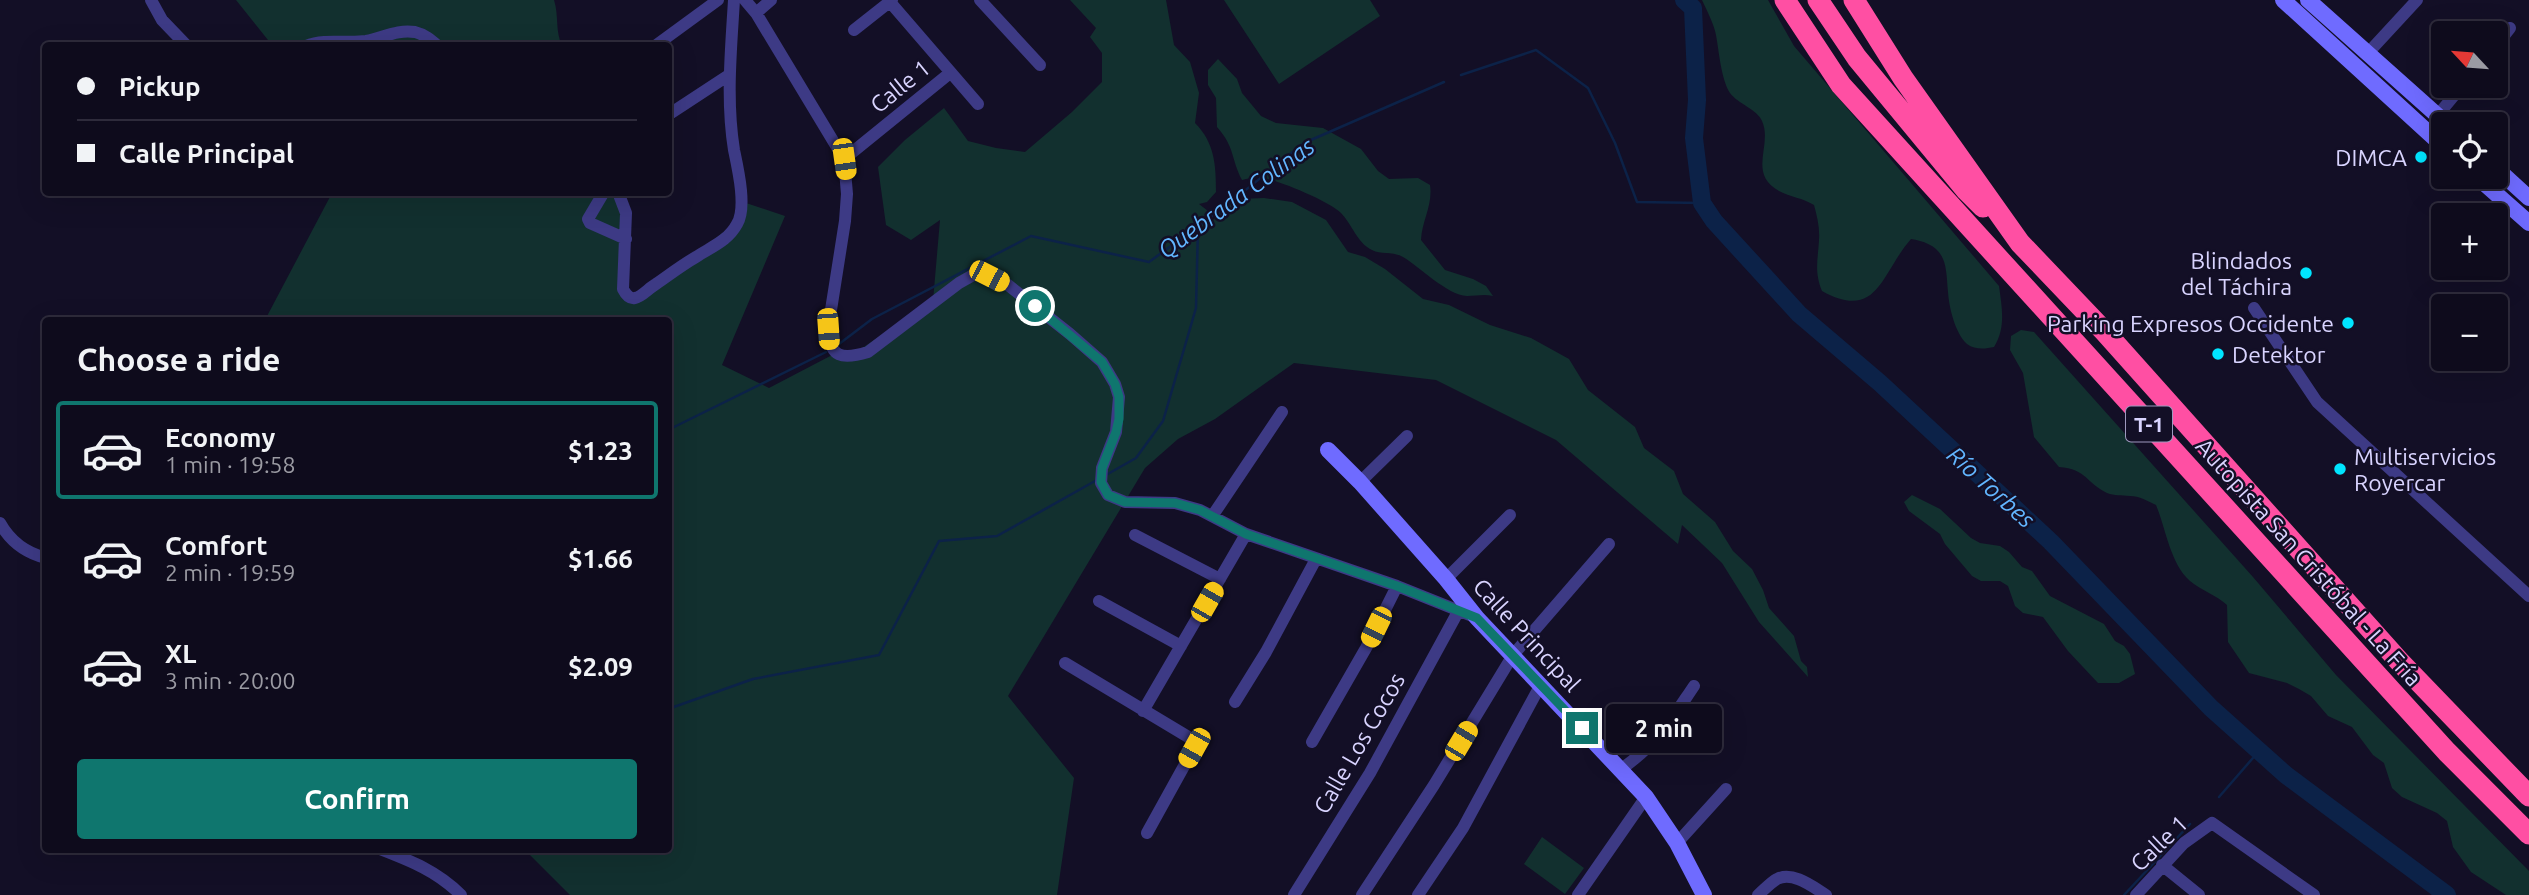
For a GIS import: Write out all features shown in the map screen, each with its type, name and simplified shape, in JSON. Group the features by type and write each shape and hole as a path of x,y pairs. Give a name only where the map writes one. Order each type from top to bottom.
{"highway":[{"name":"Autopista San Cristóbal - La Fría","path":"1785,0 1841,85 2429,733 2529,834"},
{"path":"1818,0 1857,58 1966,191 2020,243"},
{"name":"Autopista San Cristóbal - La Fría","path":"1854,0 1903,78 2020,243 2104,331 2399,661 2529,796"}],"street":[{"path":"151,0 162,20 183,42"},
{"path":"660,42 718,0"},
{"path":"620,196 626,213 623,289 625,295 635,299 695,257 723,242 740,221 741,201 729,110 734,0"},
{"path":"745,0 756,13 844,159 847,194 845,221 828,329 829,344 836,353 850,357 868,352 960,283 975,274 989,276 1024,297 1081,343 1102,362 1115,384 1119,397 1119,419 1102,468 1101,482 1108,495 1125,502 1175,503 1213,515 1246,534 1397,586 1477,618"},
{"path":"756,13 771,0"},
{"path":"980,0 1040,65"},
{"path":"2283,0 2431,135"},
{"path":"2308,0 2433,112"},
{"path":"2368,53 2417,0"},
{"path":"854,30 891,1 978,104"},
{"path":"329,42 367,41 387,34 413,32 427,36 434,42"},
{"name":"Calle 1","path":"844,159 950,73"},
{"path":"672,112 729,75"},
{"path":"2508,179 2529,198"},
{"path":"2491,189 2529,223"},
{"path":"602,196 588,219 590,223 626,239"},
{"path":"2254,308 2318,402 2529,597"},
{"path":"1213,515 1282,412"},
{"path":"1360,482 1407,436"},
{"name":"Calle Principal","path":"1328,450 1360,482 1477,618 1646,797 1677,843 1704,895"},
{"path":"1446,579 1510,515"},
{"path":"0,523 6,534 30,554 42,557"},
{"path":"1143,711 1246,534"},
{"path":"1135,535 1220,579"},
{"path":"1362,895 1434,785 1513,655 1609,544"},
{"path":"1235,702 1316,559"},
{"path":"1312,742 1366,648 1397,586"},
{"path":"1099,601 1181,646"},
{"name":"Calle Los Cocos","path":"1294,895 1370,773 1459,610"},
{"path":"1065,663 1195,741 1196,744 1147,833"},
{"path":"1418,895 1462,828 1540,685"},
{"path":"1620,770 1642,755 1660,737 1695,686"},
{"path":"1677,843 1727,789"},
{"path":"1578,895 1646,797"},
{"name":"Calle 1","path":"2136,895 2184,843 2212,823 2311,894"},
{"path":"390,853 422,865 444,879 461,895"},
{"path":"2162,865 2199,895"},
{"path":"1758,895 1777,879 1785,877 1795,878 1826,895"}],"green space":[{"path":"236,0 554,0 561,42 270,42"},
{"path":"1070,0 1166,0 1174,45 1190,62 1199,93 1195,123 1207,139 1213,155 1216,192 1207,202 1199,204 1208,211 1212,221 1222,209 1239,199 1264,198 1292,202 1326,220 1348,252 1365,257 1385,269 1423,299 1449,305 1490,325 1531,338 1569,359 1588,390 1635,427 1644,448 1674,471 1683,494 1715,522 1733,551 1752,569 1769,608 1794,636 1801,661 1807,667 1808,677 1759,622 1722,563 1682,525 1678,544 1556,440 1436,380 1294,363 1215,419 1178,439 1145,468 1008,696 1074,778 1057,895 570,895 528,853 672,853 672,317 267,317 330,196 619,196 630,297 694,255 739,220 740,201 785,216 722,365 769,388 836,353 850,356 933,301 940,220 911,240 886,225 878,167 905,140 944,108 968,141 1025,152 1102,82 1102,53 1090,37 1096,28"},
{"path":"1224,0 1370,0 1380,16 1279,84"},
{"path":"1702,0 1768,0 1794,46 1999,286 2002,325 1994,347 1973,347 1963,339 1951,312 1941,254 1921,241 1911,239 1884,279 1867,297 1855,301 1841,299 1822,291 1817,272 1819,231 1814,205 1779,191 1764,176 1762,167 1765,130 1762,121 1756,113 1733,97 1727,87 1715,31"},
{"path":"1218,59 1237,79 1242,93 1261,116 1276,123 1323,128 1361,149 1378,171 1389,179 1418,178 1430,185 1430,199 1421,240 1445,270 1486,286 1493,296 1467,296 1451,291 1403,257 1372,250 1362,243 1341,213 1314,197 1266,178 1242,180 1230,147 1217,127 1216,98 1208,85 1208,70"},
{"path":"2021,330 2034,332 2253,577 2336,675 2529,871 2529,895 2506,895 2471,872 2453,847 2447,821 2437,813 2402,797 2392,788 2384,763 2373,755 2352,727 2328,716 2311,696 2299,689 2249,673 2228,642 2227,605 2183,574 2173,555 2156,505 2137,497 2107,493 2081,473 2059,467 2034,437 2023,373 2010,350 2011,336"},
{"path":"1912,495 1940,509 1971,538 1980,543 2000,546 2009,552 2022,567 2032,571 2050,596 2104,624 2115,641 2124,646 2130,654 2135,674 2119,683 2098,683 2068,651 2043,617 2023,613 2015,606 2008,586 2000,581 1981,581 1972,576 1940,534 1909,511 1904,502"},
{"path":"1542,837 1584,868 1565,894 1524,864"}],"waterway":[{"name":"Río Torbes","path":"1684,0 1693,8 1697,100 1694,138 1702,203 1714,221 1799,314 1880,383 2051,542 2211,708 2286,775 2447,895"},
{"name":"Quebrada Colinas","path":"1461,75 1536,50 1588,88 1615,143 1637,202 1702,203"},
{"name":"Quebrada Colinas","path":"839,344 872,319 1031,236 1149,262 1222,209 1304,143 1444,82"},
{"path":"1106,475 1136,458 1163,421 1196,308 1198,226"},
{"name":"Quebrada Colinas","path":"672,428 826,352"},
{"path":"672,708 753,679 879,655 939,541 997,536 1095,481"},
{"path":"2219,797 2259,751"},
{"path":"2124,895 2190,824"}],"place":[{"name":"DIMCA","path":"2421,157"},
{"name":"Blindados del Táchira","path":"2306,273"},
{"name":"Parking Expresos Occidente","path":"2348,323"},
{"name":"Detektor","path":"2218,354"},
{"name":"Multiservicios Royercar","path":"2340,469"}],"route":[{"path":"1035,306 1102,362 1115,384 1119,397 1119,419 1102,468 1101,482 1108,495 1125,502 1175,503 1200,510 1246,534 1397,586 1477,618 1582,728"}]}
